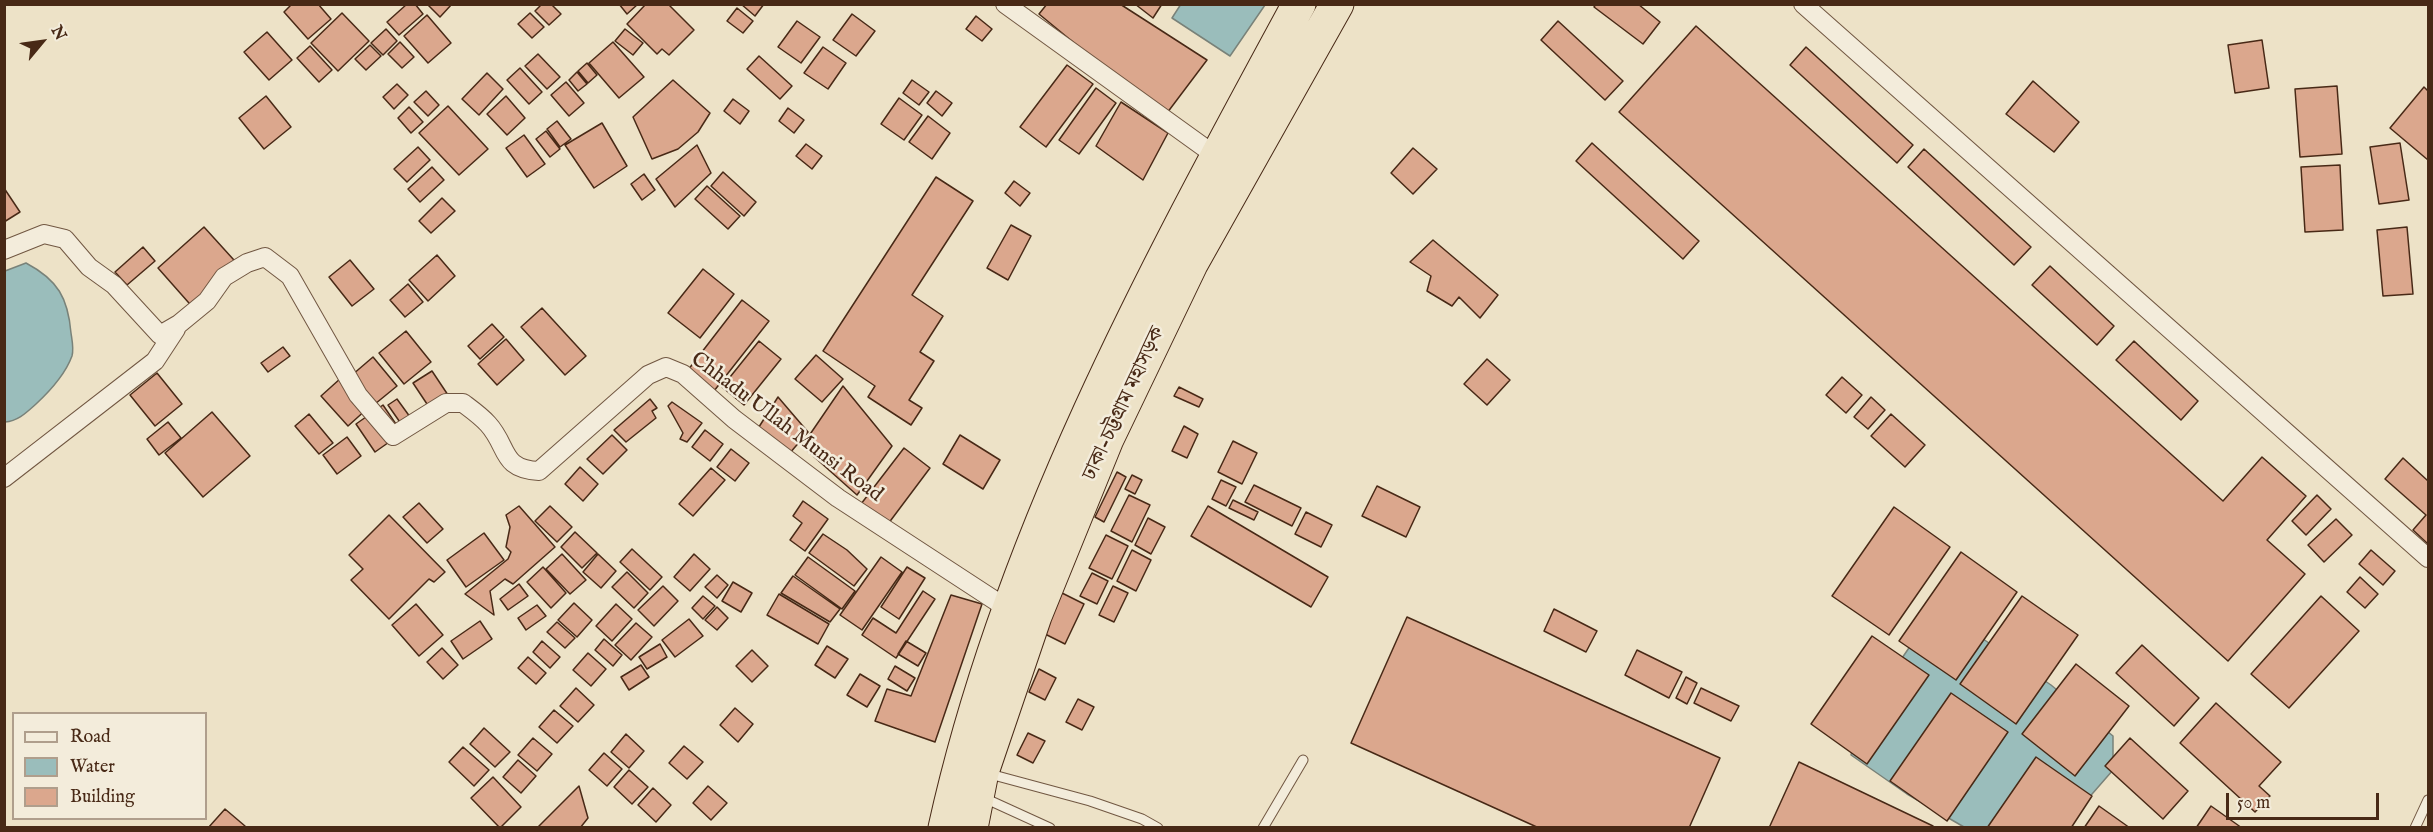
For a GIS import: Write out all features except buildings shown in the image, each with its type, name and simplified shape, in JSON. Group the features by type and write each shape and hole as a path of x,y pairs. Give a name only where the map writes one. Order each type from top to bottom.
{"highway":[{"name":"ঢাকা-চট্টগ্রাম মহাসড়ক","path":"945,828 959,766 1008,609 1079,433 1216,156 1299,4"},
{"name":"ঢাকা-চট্টগ্রাম মহাসড়ক","path":"971,828 980,784 1035,616 1107,439 1191,264 1337,4"}],"street":[{"path":"1005,4 1216,156"},
{"path":"1803,4 2428,558"},
{"name":"Chhadu Ullah Munsi Road","path":"4,250 44,234 65,239 89,267 114,285 160,335 179,324 207,302 224,277 247,263 265,257 290,276 358,395 393,436 446,403 463,403 489,425 510,462 523,470 539,471 648,375 666,367 683,375 734,419 838,498 1008,609"},
{"path":"4,478 154,361 179,324"}],"lane":[{"path":"1263,828 1303,760"},
{"path":"980,784 1050,828"},
{"path":"980,784 1090,801 1142,819 1158,828"},
{"path":"2415,828 2428,800"}],"water":[{"path":"1181,4 1265,5 1230,56 1172,18"},
{"path":"26,263 54,283 64,300 70,321 73,353 65,370 47,394 22,416 5,422 5,271"},
{"path":"1958,622 2051,685 2113,736 2113,770 2079,809 2052,827 1964,827 1907,794 1851,755 1860,719 1911,645"}]}
